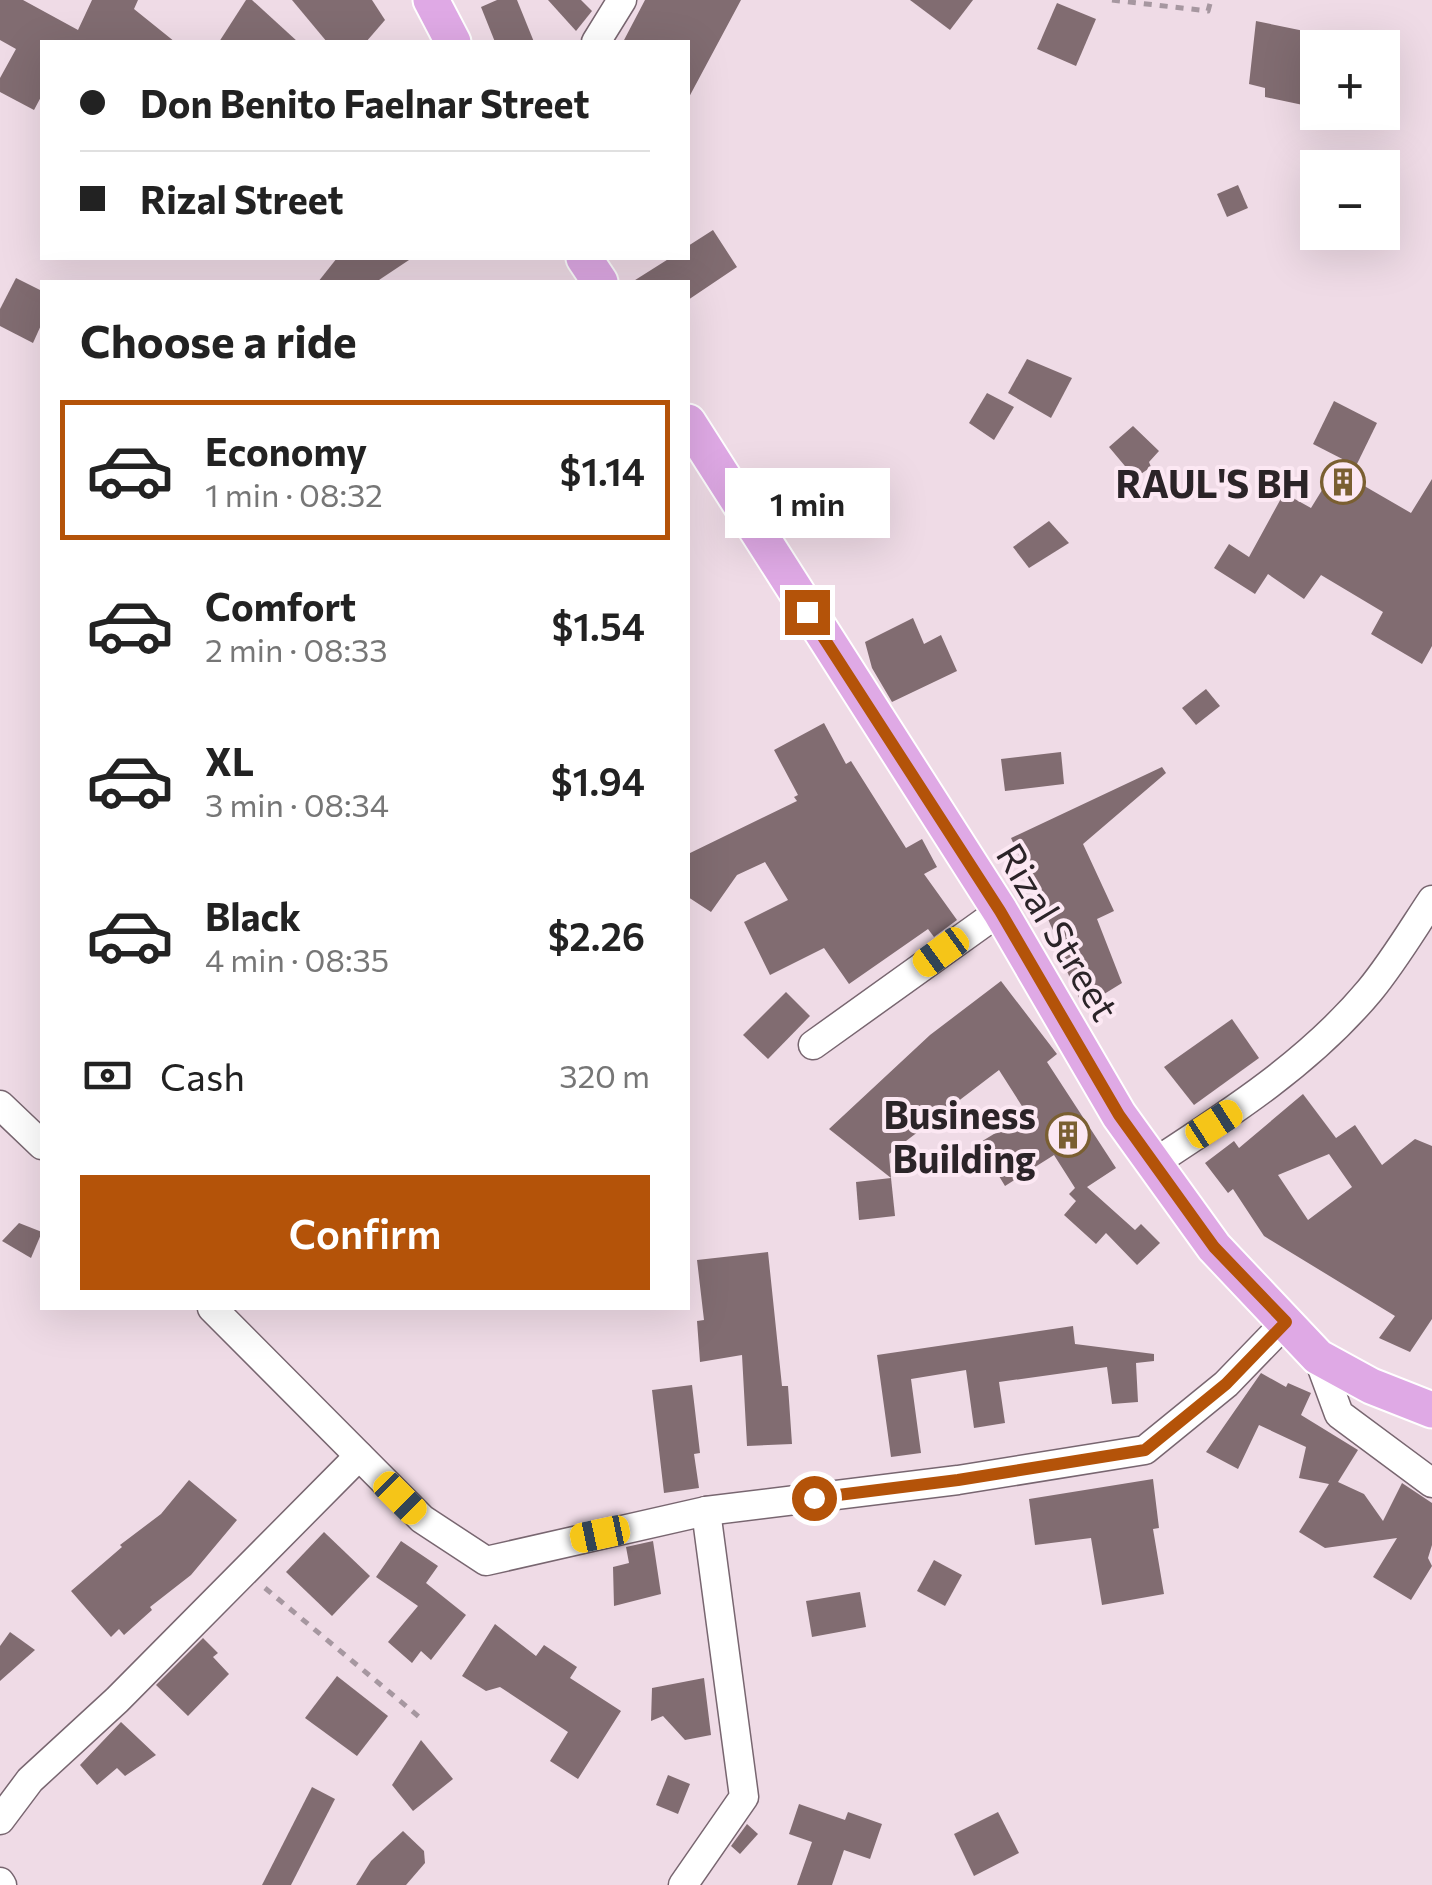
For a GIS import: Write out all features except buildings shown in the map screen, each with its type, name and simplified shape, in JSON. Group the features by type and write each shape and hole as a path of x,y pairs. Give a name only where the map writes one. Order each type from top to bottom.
{"main road":[{"path":"431,0 453,40"},
{"name":"Rizal Street","path":"690,425 1000,911 1119,1115 1214,1247 1318,1358 1371,1386 1432,1410"}],"street":[{"path":"597,40 622,0"},
{"path":"1154,1163 1244,1105 1308,1052 1370,990 1432,900"},
{"path":"813,1045 1000,911"},
{"path":"0,1105 40,1143"},
{"path":"214,1310 422,1519 486,1561 706,1511 958,1480 1145,1450 1226,1384 1286,1322"},
{"path":"1318,1358 1339,1414 1432,1483"},
{"path":"0,1820 30,1780 118,1700 359,1456"},
{"path":"682,1885 744,1797 706,1511"}],"path":[{"path":"1112,0 1208,10 1211,0"},
{"path":"245,1571 424,1721"}],"place":[{"name":"RAUL'S BH","path":"1343,482"},
{"name":"Business Building","path":"1068,1135"}],"route":[{"path":"807,612 1000,911 1119,1115 1214,1247 1286,1322 1226,1384 1145,1450 814,1498"}]}
